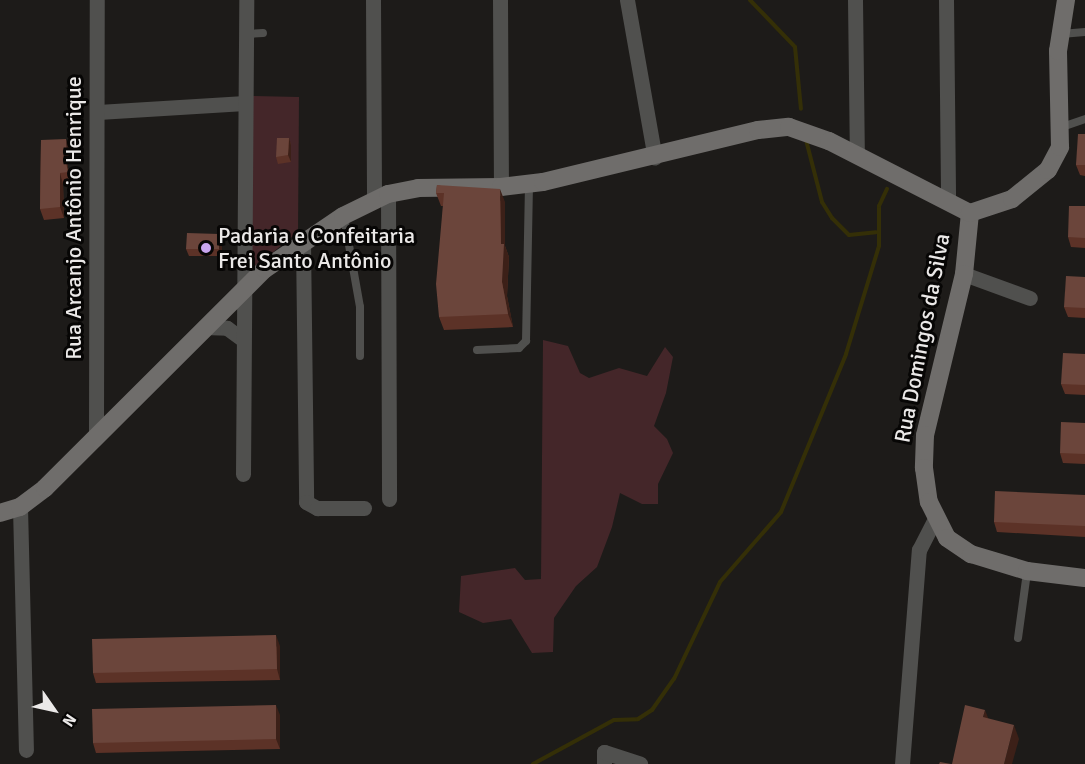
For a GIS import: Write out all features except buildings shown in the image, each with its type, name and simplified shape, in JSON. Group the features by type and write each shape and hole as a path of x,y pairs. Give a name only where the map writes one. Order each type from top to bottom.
{"street":[{"name":"Rua Arcanjo Antônio Henrique","path":"96,435 97,0"},
{"path":"243,474 242,290 246,0"},
{"path":"373,0 389,499"},
{"path":"500,0 501,187"},
{"path":"627,0 655,158"},
{"path":"855,0 857,155"},
{"path":"946,0 948,199"},
{"path":"0,513 20,507 45,488 242,290 303,242 343,216 381,196 436,187 529,185 655,158 758,130 789,127 817,135 948,199 970,213 1012,199 1036,182 1054,164 1062,127 1059,34 1066,0"},
{"path":"98,112 245,103"},
{"name":"Rua Domingos da Silva","path":"970,213 964,274 925,435 926,484 935,519 957,547 1027,571 1085,578"},
{"path":"303,242 306,502 317,508 363,508"},
{"path":"964,274 1030,298"},
{"path":"204,327 227,328 242,339"},
{"path":"20,507 26,750"},
{"path":"902,764 920,550 935,519"},
{"path":"604,758 640,764"}],"lane":[{"path":"1059,34 1085,32"},
{"path":"246,34 263,33"},
{"path":"1062,127 1085,119"},
{"path":"477,350 519,348 526,341 529,185"},
{"path":"343,216 360,307 360,357"},
{"path":"1018,638 1027,571"}],"shaded area":[{"path":"253,96 299,97 298,232 251,270"},
{"path":"543,340 568,346 580,373 589,378 619,368 647,376 665,347 673,357 666,393 654,426 667,439 673,453 658,484 658,504 642,504 620,493 612,527 597,567 576,586 554,618 553,652 532,653 511,619 483,623 459,612 461,576 515,568 525,580 541,579"}],"waterway":[{"path":"750,0 795,47 801,109"},
{"path":"806,140 822,202 832,218 849,235 876,232"},
{"path":"533,764 614,720 638,719 652,710 674,679 720,582 781,512 846,354 879,246 879,206 887,189"}],"place":[{"name":"Padaria e Confeitaria Frei Santo Antônio","path":"206,248"}]}
